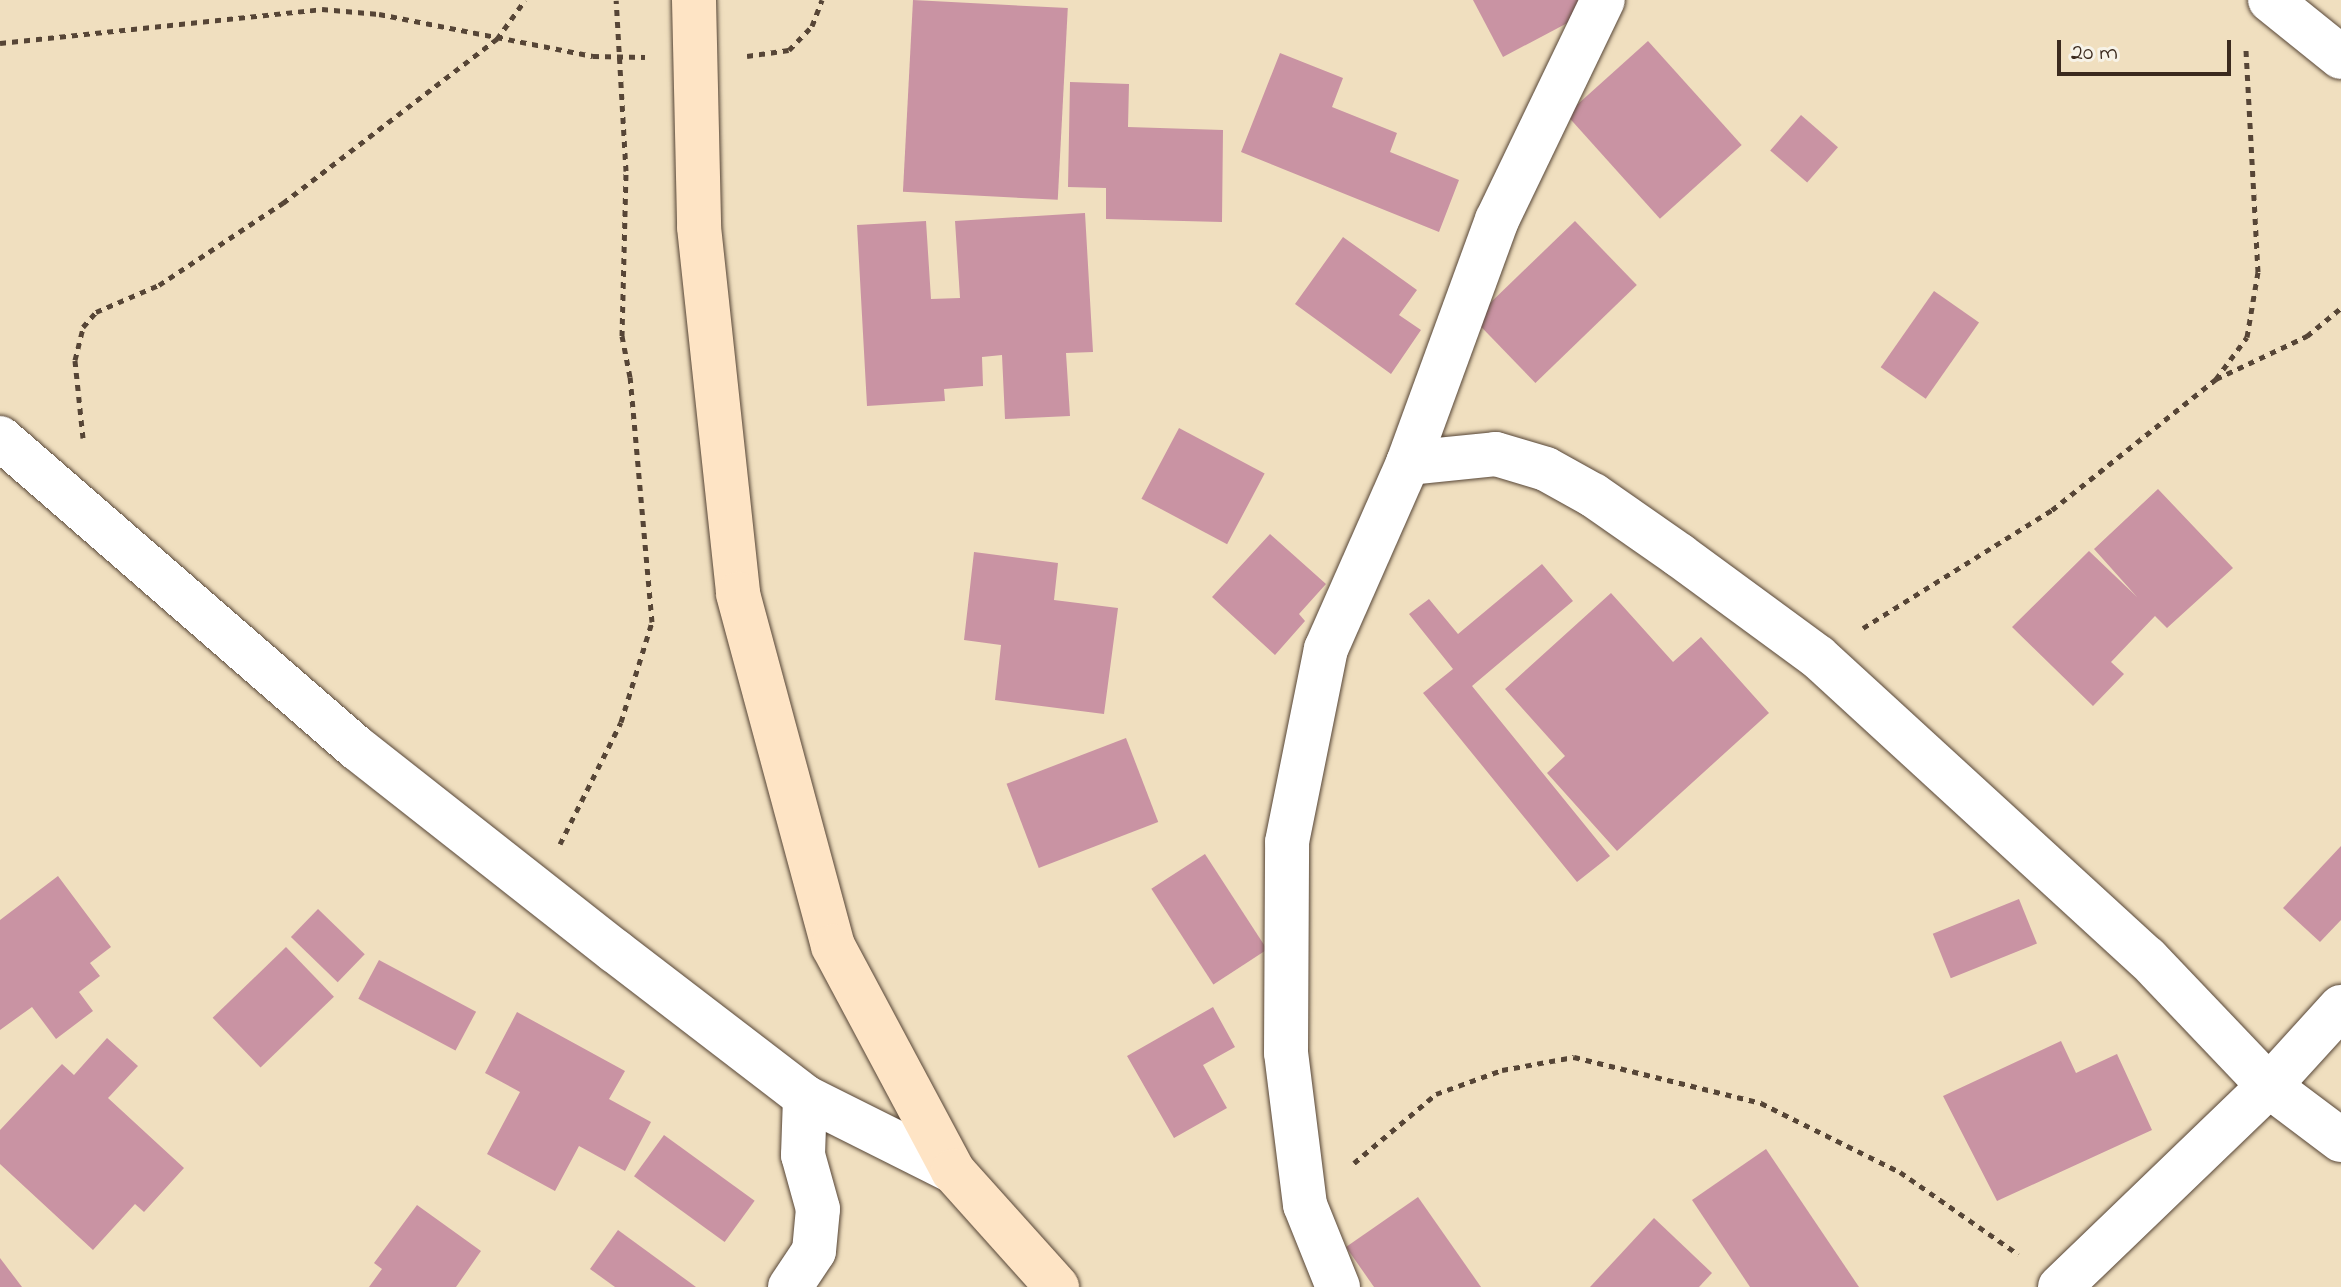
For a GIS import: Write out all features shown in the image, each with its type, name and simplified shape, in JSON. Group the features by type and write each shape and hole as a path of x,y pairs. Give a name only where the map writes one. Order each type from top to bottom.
{"main road":[{"path":"694,0 692,57 699,227 738,594 833,946 953,1171 1057,1287"}],"street":[{"path":"1338,1287 1305,1205 1286,1053 1287,842 1326,649 1408,463 1497,220 1603,0"},
{"path":"2270,0 2341,57"},
{"path":"0,438 90,513 358,749 805,1097 953,1171"},
{"path":"1408,463 1496,454 1546,469 1593,495 1818,657 2147,958 2269,1086 2341,1140"},
{"path":"2061,1286 2269,1086 2341,1007"},
{"path":"790,1287 814,1251 818,1209 803,1155 805,1097"}],"path":[{"path":"90,513 75,360 83,327 96,312 159,285 283,203 497,39 525,0"},
{"path":"541,893 621,722 652,622 632,391 622,336 626,171 616,0"},
{"path":"0,43 322,9 379,14 497,39 618,57 692,57 789,50 812,26 822,0"},
{"path":"2216,379 2247,337 2258,272 2246,44"},
{"path":"1818,657 2052,510 2216,379 2307,336 2341,308"},
{"path":"1305,1205 1436,1094 1502,1070 1574,1057 1761,1103 1900,1172 2061,1286"}],"building":[{"path":"913,0 1068,8 1058,200 903,192"},
{"path":"1473,0 1584,0 1590,11 1503,57"},
{"path":"1648,41 1742,145 1660,219 1566,115"},
{"path":"1280,53 1343,78 1332,107 1397,133 1390,152 1459,180 1439,232 1241,152"},
{"path":"1070,82 1129,84 1128,127 1223,130 1222,222 1106,219 1106,188 1068,187"},
{"path":"1801,115 1838,147 1807,183 1770,150"},
{"path":"1085,213 1093,352 1066,353 1070,416 1005,419 1002,355 982,357 983,386 944,389 945,401 867,406 857,225 926,221 931,299 960,298 955,221"},
{"path":"1575,221 1637,285 1535,383 1474,319"},
{"path":"1343,237 1417,290 1399,315 1421,330 1391,374 1295,304"},
{"path":"1934,291 1979,323 1926,399 1881,367"},
{"path":"1179,428 1265,474 1227,544 1141,499"},
{"path":"2158,489 2233,568 2167,628 2155,616 2111,662 2124,674 2093,706 2012,627 2089,551 2137,597 2094,549"},
{"path":"1270,534 1326,584 1299,614 1305,621 1275,655 1212,597"},
{"path":"974,552 1058,563 1054,600 1118,608 1104,714 995,700 1001,645 964,640"},
{"path":"1542,564 1573,601 1472,686 1610,856 1577,882 1423,693 1453,669 1409,614 1429,599 1458,634"},
{"path":"1611,593 1673,662 1701,637 1769,713 1617,851 1547,773 1565,756 1505,689"},
{"path":"1126,738 1158,822 1039,868 1007,784"},
{"path":"2341,846 2341,920 2320,942 2283,908"},
{"path":"1205,854 1267,950 1213,984 1151,889"},
{"path":"58,876 111,947 90,963 100,976 79,992 93,1011 56,1039 32,1007 0,1030 0,920"},
{"path":"2019,899 2037,944 1951,978 1933,934"},
{"path":"318,909 365,954 338,982 291,937"},
{"path":"286,947 334,997 261,1067 213,1018"},
{"path":"379,960 476,1012 455,1050 358,999"},
{"path":"1213,1007 1235,1047 1203,1065 1227,1108 1174,1138 1127,1056"},
{"path":"517,1012 625,1071 609,1099 651,1122 625,1171 579,1146 555,1191 487,1154 520,1092 485,1073"},
{"path":"107,1038 138,1066 108,1098 184,1168 144,1212 135,1204 93,1250 0,1164 0,1130 62,1064 74,1075"},
{"path":"2061,1041 2076,1073 2117,1054 2152,1130 1997,1201 1943,1096"},
{"path":"664,1135 755,1201 725,1242 634,1176"},
{"path":"1766,1149 1859,1287 1750,1287 1692,1200"},
{"path":"1418,1197 1481,1287 1374,1287 1346,1247"},
{"path":"417,1205 481,1251 456,1287 369,1287 382,1269 374,1263"},
{"path":"1654,1218 1712,1273 1699,1287 1590,1287"},
{"path":"618,1230 696,1287 615,1287 590,1269"},
{"path":"0,1258 22,1287 0,1287"}]}
